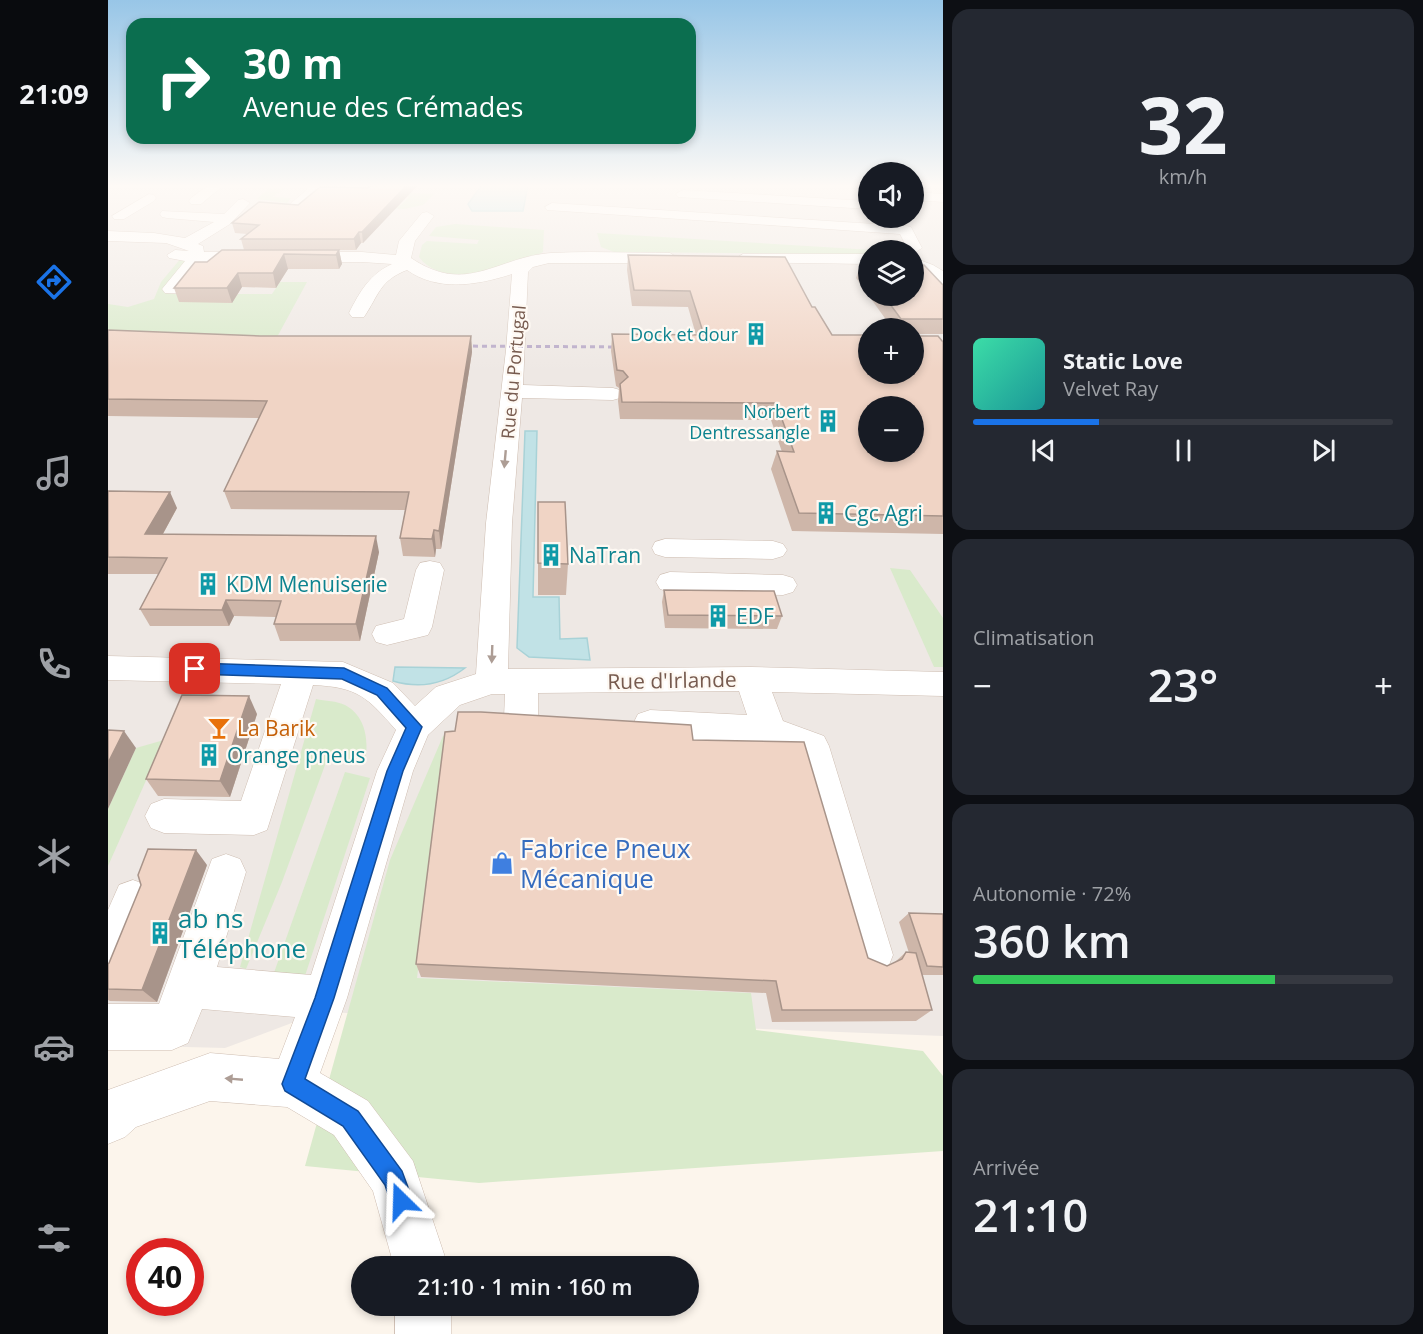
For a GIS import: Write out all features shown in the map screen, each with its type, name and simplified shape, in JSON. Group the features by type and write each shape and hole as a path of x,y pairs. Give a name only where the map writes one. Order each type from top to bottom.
{"street":[{"path":"181,247 192,250 406,257"},
{"path":"171,289 195,247"},
{"path":"372,247 406,257 425,274 477,294"},
{"path":"358,313 372,284 396,268 406,257 407,247"},
{"path":"164,255 192,250"},
{"path":"425,274 450,279 470,279 491,276 549,258 614,262 685,258"},
{"path":"720,258 858,260"},
{"name":"Rue du Portugal","path":"521,718 507,682 499,534 520,272 527,263"},
{"path":"924,265 943,279"},
{"path":"797,269 825,272"},
{"path":"500,302 518,315"},
{"path":"512,391 613,394"},
{"path":"665,548 773,550"},
{"path":"387,634 417,627 430,570"},
{"path":"670,582 783,585"},
{"path":"108,669 344,674 382,692 414,727 395,771 325,998 293,1084"},
{"path":"164,816 254,818 301,672"},
{"path":"751,679 770,730"},
{"name":"Rue d'Irlande","path":"414,727 448,696 507,682 751,679 943,684"},
{"path":"488,716 557,720"},
{"path":"616,722 770,730 812,746 872,956"},
{"path":"108,1027 172,1027 189,986 226,872"},
{"path":"108,960 133,899"},
{"path":"189,986 325,998"},
{"path":"108,1120 121,1109 210,1077 293,1084 351,1118 395,1179 418,1256"},
{"path":"423,1316 423,1334"}],"shaded area":[{"path":"108,247 858,247 858,306 924,306 924,247 943,247 943,1036 321,1012 225,1048 108,1045"}],"green space":[{"path":"421,247 543,247 543,252 496,268 468,274 440,272 419,257"},
{"path":"602,247 828,247 858,249 858,254 614,252"},
{"path":"182,257 190,258 164,293 231,303 238,294 272,294 280,282 307,282 276,339 108,337 108,304 128,307 154,299 161,282"},
{"path":"890,568 910,570 943,618 943,667 934,667"},
{"path":"316,699 345,705 358,716 366,737 365,761 328,757 282,882 246,969 240,967"},
{"path":"458,729 446,746 417,978 751,993 756,1030 923,1051 943,1076 943,1151 479,1183 305,1166 390,860 443,736"},
{"path":"164,740 108,866 108,809 136,748"},
{"path":"345,772 370,778 301,988 270,984"}],"water":[{"path":"525,431 537,431 533,597 559,597 560,639 587,638 590,660 529,657 517,648"},
{"path":"395,667 465,668 440,682 413,685 393,681"}],"building":[{"path":"222,250 339,250 336,255 284,254 273,273 238,273 227,288 174,288 195,262 207,262"},
{"path":"628,255 785,257 812,307 815,307 832,335 858,335 858,384 924,384 924,336 938,336 943,342 943,516 799,513 777,451 794,452 776,403 622,402 620,384 628,377 623,371 617,370 612,334 704,335 690,291 634,290"},
{"path":"924,265 943,285 943,319 900,318 891,306 924,306"},
{"path":"108,330 260,336 471,336 439,531 434,530 432,539 400,538 409,492 224,491 267,401 108,399"},
{"path":"108,491 170,492 145,534 376,536 356,624 274,624 281,601 226,600 222,610 140,609 167,558 108,557"},
{"path":"538,502 565,502 568,564 538,563"},
{"path":"664,590 774,591 782,616 668,615"},
{"path":"182,695 249,696 220,781 146,779"},
{"path":"458,712 691,725 693,740 804,742 868,958 887,966 902,959 906,952 916,953 932,1010 782,1010 776,981 416,964 445,732 455,731"},
{"path":"108,730 124,731 108,763"},
{"path":"148,849 196,850 142,990 108,989 108,964 141,885 138,875"},
{"path":"909,913 943,914 943,967 927,966"}],"railway":[{"path":"455,346 629,347"}],"place":[{"name":"Dock et dour","path":"756,334"},
{"name":"Norbert Dentressangle","path":"828,421"},
{"name":"Cgc Agri","path":"826,513"},
{"name":"NaTran","path":"551,555"},
{"name":"KDM Menuiserie","path":"208,584"},
{"name":"EDF","path":"718,616"},
{"name":"La Barik","path":"219,728"},
{"name":"Orange pneus","path":"209,755"},
{"name":"Fabrice Pneux Mécanique","path":"502,863"},
{"name":"ab ns Téléphone","path":"160,933"}],"route":[{"path":"195,669 344,674 382,692 414,727 395,771 325,998 293,1084 351,1118 395,1179 401,1201"}]}
